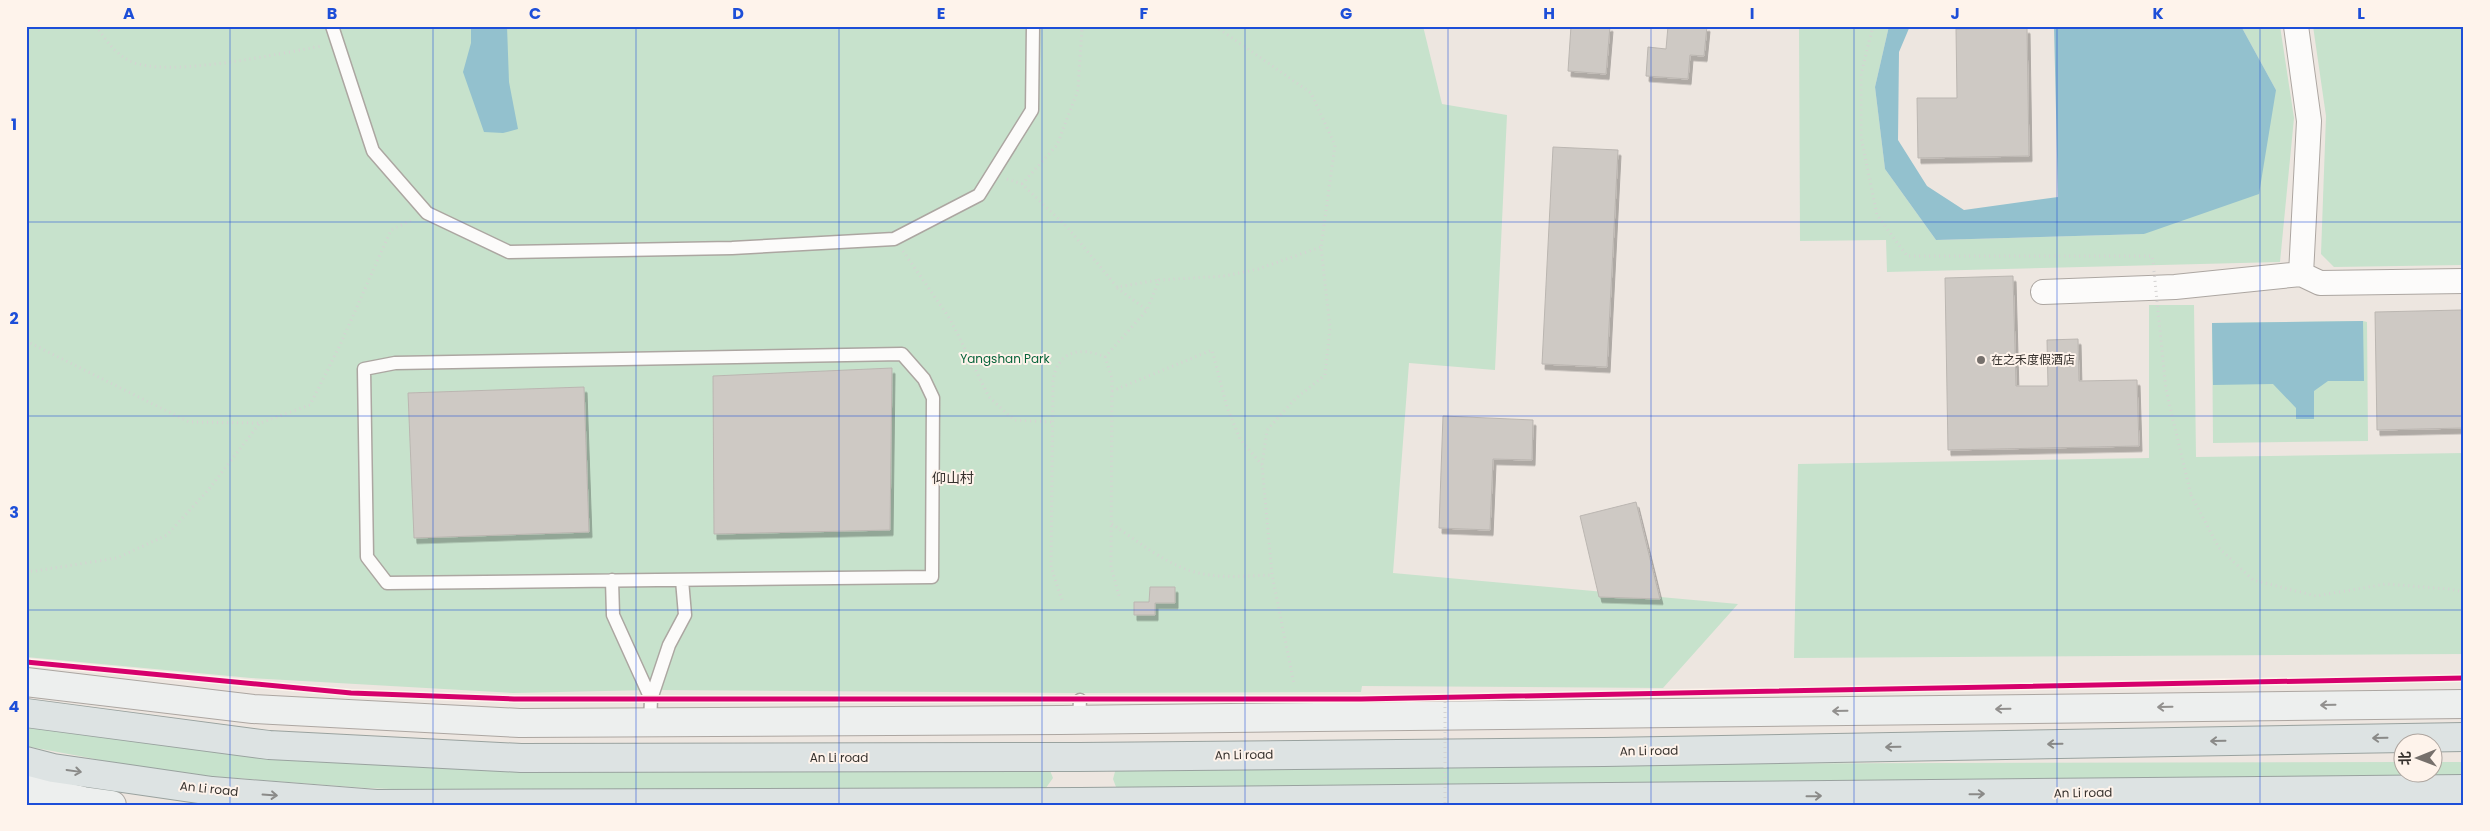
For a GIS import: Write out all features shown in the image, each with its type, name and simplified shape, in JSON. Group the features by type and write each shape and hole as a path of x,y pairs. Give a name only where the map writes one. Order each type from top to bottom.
{"main road":[{"name":"An Li road","path":"26,713 269,745 521,758 1079,757 1594,752 2464,737"},
{"name":"An Li road","path":"26,761 53,768 212,791 376,804 1090,802 2464,789"}],"street":[{"path":"2296,26 2309,121 2301,274"},
{"path":"2043,292 2175,287 2301,274 2320,283 2464,281"},
{"path":"26,682 253,709 520,723 651,711 2464,704"},
{"path":"26,788 83,801 112,805"}],"lane":[{"path":"332,26 373,151 426,213 509,252 732,248 894,239 980,195 1032,110 1033,26"},
{"path":"902,354 924,379 933,398 932,577 612,580 387,583 367,557 364,369 395,364 902,354"},
{"path":"612,580 613,615 651,711"},
{"path":"651,711 669,645 685,614 682,580"}],"path":[{"path":"96,26 112,49 132,62 167,67 230,62 338,43"},
{"path":"1022,184 1057,145 1061,136 1078,90 1082,26"},
{"path":"1215,26 1311,93 1335,145 1321,247 1330,328 1325,375 1295,398 1267,430 1262,464 1272,575 1294,684"},
{"path":"1873,26 1861,74 1861,137 1877,215 1907,256 2152,256 2166,390 2191,495 2219,548 2253,580 2316,596 2386,584 2464,592"},
{"path":"992,174 1022,184 1068,228 1117,288 1147,310"},
{"path":"26,341 189,422 260,423 310,405 340,346 391,230 426,213"},
{"path":"894,239 950,319 989,396 1014,420 1052,422"},
{"path":"1117,288 1159,280 1225,276 1258,269 1321,247"},
{"path":"1105,357 1147,310 1159,280"},
{"path":"1112,391 1212,350 1227,407 1240,439 1262,464"},
{"path":"1062,600 1051,567 1052,422 1055,367 1062,358 1074,353 1091,351 1105,357 1112,378 1111,567 1120,599"},
{"path":"26,571 118,558 167,536 209,489 260,423"},
{"path":"1111,523 1160,555 1191,571 1233,576 1272,575"},
{"path":"1440,697 1450,697"},
{"path":"1445,702 1445,805"}],"green space":[{"name":"Yangshan Park","path":"26,26 1423,26 1442,104 1507,115 1495,370 1409,363 1393,573 1738,604 1663,688 1362,686 1361,692 1079,693 651,690 513,693 251,678 26,657"},
{"path":"1799,26 1889,26 1875,87 1885,169 1936,240 2144,234 2276,90 2241,26 2280,26 2294,118 2280,262 1887,272 1886,240 1800,241"},
{"path":"2313,26 2464,26 2464,265 2334,267 2321,254 2326,116"},
{"path":"2149,305 2194,305 2196,457 2464,453 2464,654 1794,658 1798,464 2149,458"},
{"path":"2367,322 2368,441 2213,443 2212,323"},
{"path":"26,724 1049,768 1053,778 1043,792 495,793 366,788 170,773 36,748 26,746"},
{"path":"2392,762 2392,784 2442,784 2442,762 2464,762 2464,788 1132,792 1116,787 1113,779 1116,768 1127,765"}],"water":[{"path":"471,26 507,26 509,82 518,129 503,133 484,132 463,72 471,43"},
{"path":"1889,26 1910,26 1899,52 1898,140 1927,186 1964,210 2058,197 2054,26 2241,26 2276,90 2259,194 2144,234 1936,240 1885,169 1875,87"},
{"path":"2363,321 2364,381 2328,381 2314,391 2314,419 2296,419 2296,408 2273,384 2213,385 2212,323"}],"building":[{"path":"1571,26 1610,26 1606,74 1568,71"},
{"path":"1668,26 1707,26 1704,56 1690,55 1688,79 1646,76 1648,47 1666,49"},
{"path":"2027,28 2029,156 1918,158 1917,98 1957,98 1956,29"},
{"path":"1553,147 1618,150 1607,367 1542,364"},
{"name":"在之禾度假酒店","path":"2013,276 2016,386 2048,386 2047,340 2078,339 2079,381 2137,380 2139,446 1948,450 1945,278"},
{"path":"2461,310 2463,428 2377,430 2375,312"},
{"path":"892,368 890,530 714,534 713,376"},
{"path":"584,387 589,532 414,538 408,393"},
{"path":"1443,416 1533,420 1532,460 1493,459 1490,530 1439,528"},
{"path":"1636,502 1660,599 1599,597 1580,516"},
{"path":"1150,587 1175,587 1175,603 1155,603 1155,615 1134,615 1134,602 1149,602"}],"cycle path":[{"path":"26,662 351,693 514,699 1361,699 2464,678"}],"place":[{"name":"在之禾度假酒店","path":"1981,360"}],"district":[{"name":"仰山村","path":"953,478"}]}
